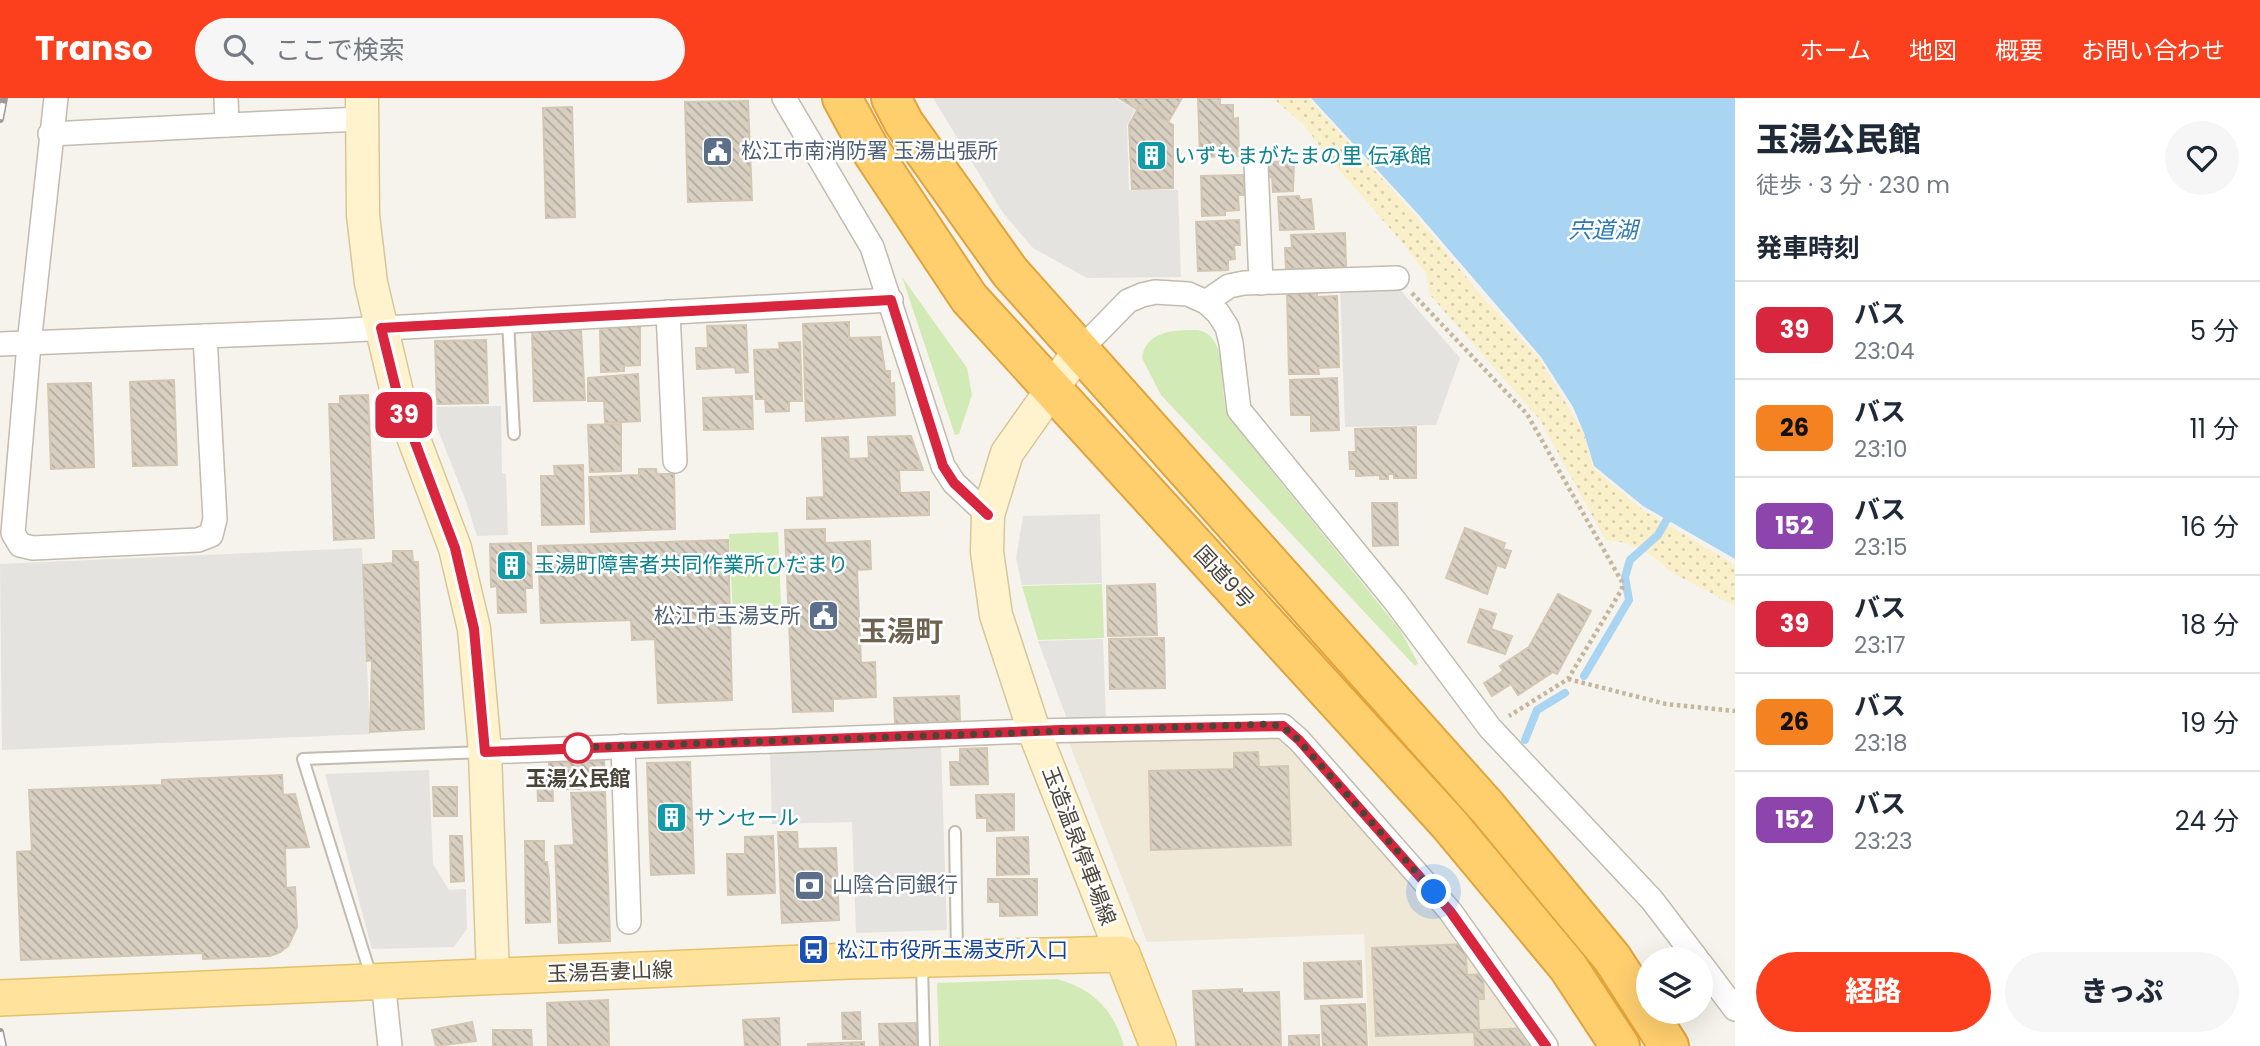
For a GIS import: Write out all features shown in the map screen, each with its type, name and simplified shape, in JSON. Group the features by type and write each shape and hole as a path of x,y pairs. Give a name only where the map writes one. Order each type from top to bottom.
{"highway":[{"name":"国道9号","path":"842,98 868,146 968,298 1449,824 1569,967 1620,1046"},
{"name":"国道9号","path":"891,98 904,123 1010,272 1487,807 1612,958 1669,1046"}],"main road":[{"name":"玉湯吾妻山線","path":"0,998 493,976 1122,954"},
{"path":"1122,954 1158,1046"}],"street":[{"path":"56,98 29,344 13,533 20,545 33,548 198,540 211,534 215,519 205,335"},
{"path":"226,98 227,125"},
{"path":"784,98 872,247 943,466 954,483 988,515"},
{"path":"50,134 227,125 362,108 363,215 371,283 398,397 455,548 474,629 485,752 493,976"},
{"path":"1256,163 1261,283"},
{"path":"1206,302 1228,286 1397,278"},
{"path":"1079,351 1128,301 1142,295 1170,292 1206,302 1227,327 1239,410 1395,601 1490,728 1652,900 1688,947"},
{"path":"0,344 381,328 891,300"},
{"path":"668,312 675,461"},
{"name":"玉造温泉停車場線","path":"1079,351 1007,453 988,515 989,587 1034,731 1122,954"},
{"path":"485,752 1034,731 1283,726 1299,740 1450,911 1546,1046"},
{"path":"622,746 629,922"},
{"path":"1713,980 1735,1009"},
{"path":"378,981 390,1046"}],"lane":[{"path":"508,321 514,434"},
{"path":"378,981 303,759 485,752"},
{"path":"955,832 957,960"},
{"path":"922,960 924,1046"}],"path":[{"path":"1397,278 1527,414 1622,582 1622,589 1568,679 1490,728"},
{"path":"1568,679 1666,704 1735,711"}],"shaded area":[{"path":"933,98 1115,98 1135,110 1127,125 1129,190 1178,190 1181,277 1087,278 1033,248 1003,213"},
{"path":"1396,285 1460,358 1436,425 1345,427 1340,287"},
{"path":"501,406 502,473 506,474 508,535 477,536 429,407"},
{"path":"1100,514 1102,583 1022,585 1016,558 1023,516"},
{"path":"362,548 370,734 2,750 0,564"},
{"path":"1103,639 1106,718 1067,719 1038,641"},
{"path":"1281,730 1448,921 1534,1046 1369,1046 1364,934 1147,942 1068,740"},
{"path":"941,746 947,930 856,933 852,822 772,824 770,752"},
{"path":"429,770 433,864 449,890 466,889 467,929 454,947 372,949 325,774"}],"green space":[{"path":"902,277 967,368 972,395 959,434 955,435"},
{"path":"1197,330 1208,334 1215,342 1230,419 1400,630 1418,663 1415,666 1161,395 1142,358 1145,349 1149,342 1163,334"},
{"path":"778,532 781,605 779,615 733,617 729,534"},
{"path":"1102,584 1104,638 1038,640 1022,586"},
{"path":"1057,979 1081,989 1100,1003 1114,1022 1124,1046 939,1046 937,983"}],"sand":[{"path":"1273,98 1308,98 1417,217 1486,301 1540,359 1584,434 1593,468 1643,510 1735,565 1735,606 1669,571 1657,559 1640,549 1606,541 1540,420 1430,295 1426,273 1401,241 1331,161 1304,125"}],"water":[{"name":"宍道湖","path":"1311,98 1735,98 1735,559 1643,506 1594,466 1573,407 1541,357 1418,214"}],"building":[{"name":"いずもまがたまの里 伝承館","path":"1119,98 1182,98 1165,127"},
{"path":"1198,98 1220,98 1220,105 1233,105 1233,119 1238,118 1239,156 1200,157"},
{"name":"松江市南消防署 玉湯出張所","path":"748,101 752,200 688,202 685,102"},
{"name":"いずもまがたまの里 伝承館","path":"1140,105 1173,125 1173,188 1132,189 1129,125"},
{"path":"572,107 575,217 546,218 543,108"},
{"path":"1294,161 1293,191 1273,192 1267,162"},
{"path":"1244,175 1244,195 1238,195 1239,210 1225,211 1225,215 1202,216 1201,176"},
{"path":"1299,196 1300,200 1311,199 1314,229 1280,230 1278,197"},
{"path":"1239,220 1240,245 1234,245 1235,259 1228,260 1228,270 1198,271 1196,222"},
{"path":"1345,233 1346,267 1286,269 1285,248 1292,248 1291,235"},
{"path":"1317,291 1317,297 1337,296 1339,367 1318,368 1319,374 1289,374 1287,292"},
{"path":"849,322 849,338 880,337 885,371 890,371 890,384 894,383 895,415 806,421 803,324"},
{"path":"640,325 640,365 624,366 624,371 601,372 600,326"},
{"path":"746,325 748,372 736,373 735,367 697,369 696,348 708,348 707,326"},
{"path":"581,330 585,400 534,401 532,331"},
{"path":"486,340 488,403 437,404 435,341"},
{"path":"800,342 802,401 789,401 789,411 766,412 765,399 756,399 754,350 780,349 779,343"},
{"path":"638,374 640,421 605,423 604,401 588,401 588,378"},
{"path":"1337,378 1339,430 1311,431 1311,415 1291,415 1290,380"},
{"path":"174,380 177,465 133,466 130,382"},
{"path":"91,383 94,467 51,469 48,384"},
{"path":"368,395 374,538 334,540 329,404 340,404 340,396"},
{"path":"752,396 753,429 704,430 703,398"},
{"path":"621,424 621,471 590,472 588,425"},
{"path":"1416,427 1416,478 1394,478 1394,474 1388,474 1388,479 1380,479 1380,475 1356,476 1356,469 1350,469 1349,452 1356,452 1355,429"},
{"path":"911,436 923,470 899,470 900,493 929,492 929,515 807,519 807,498 824,497 822,438 848,437 849,459 869,458 868,437"},
{"path":"583,465 584,524 542,525 541,476 555,476 554,466"},
{"path":"639,469 656,469 657,474 674,474 675,529 591,532 589,477 639,475"},
{"path":"1372,503 1397,503 1398,545 1373,546"},
{"path":"1465,528 1505,543 1503,549 1511,551 1505,568 1497,565 1487,594 1446,578"},
{"name":"松江市玉湯支所","path":"825,529 825,543 870,541 871,569 857,570 861,663 875,662 876,697 833,699 833,711 793,712 785,530"},
{"path":"728,540 732,700 658,703 655,639 632,640 631,620 541,623 538,546"},
{"name":"玉湯町障害者共同作業所ひだまり","path":"531,543 532,588 525,588 526,612 498,613 497,586 491,587 490,544"},
{"path":"393,551 412,551 413,562 418,562 424,729 370,732 372,660 367,661 363,565 393,563"},
{"path":"1155,584 1157,635 1108,636 1107,586"},
{"path":"1558,594 1591,611 1557,674 1553,672 1518,695 1511,684 1492,696 1484,683 1503,671 1500,666 1529,647"},
{"path":"1480,609 1496,614 1491,629 1512,636 1505,654 1468,642"},
{"path":"1164,638 1165,688 1110,689 1109,639"},
{"path":"959,696 960,721 895,724 894,698"},
{"path":"987,748 988,784 951,785 950,762 960,762 960,749"},
{"path":"1258,752 1259,767 1288,766 1291,845 1151,850 1149,771 1234,769 1234,753"},
{"path":"604,761 605,773 580,774 580,789 554,789 554,772 549,773 549,762"},
{"name":"サンセール","path":"690,762 694,873 651,875 647,763"},
{"path":"552,774 553,801 538,801 537,775"},
{"path":"282,775 283,795 295,794 309,847 285,848 286,888 295,887 297,927 288,946 280,952 270,956 203,959 203,953 21,960 17,852 32,851 29,790 162,785 162,780"},
{"path":"433,787 457,787 457,816 434,816"},
{"path":"605,792 610,941 559,943 555,846 574,845 571,793"},
{"path":"1014,794 1014,830 987,831 987,818 977,818 976,795"},
{"name":"山陰合同銀行","path":"778,832 797,832 798,849 836,848 839,920 782,923"},
{"path":"450,836 462,836 464,881 451,882"},
{"path":"773,836 775,893 728,895 727,854 745,854 745,837"},
{"path":"1028,837 1029,874 997,875 997,838"},
{"path":"525,841 544,841 544,862 547,862 549,877 550,922 526,923"},
{"path":"988,879 1037,879 1037,915 1000,916 1000,902 988,902"},
{"path":"1465,944 1467,975 1483,974 1484,999 1478,999 1479,1030 1530,1028 1531,1046 1475,1046 1474,1032 1376,1036 1372,948"},
{"path":"1361,961 1362,997 1305,999 1304,963"},
{"path":"1242,989 1242,993 1279,992 1281,1046 1196,1046 1193,991"},
{"path":"608,1000 609,1046 548,1046 547,1003"},
{"path":"1365,1004 1367,1046 1323,1046 1321,1006"},
{"path":"860,1012 861,1039 843,1039 842,1013"},
{"path":"779,1018 780,1046 745,1046 743,1020"},
{"path":"472,1022 476,1041 436,1046 432,1030"},
{"path":"916,1023 917,1046 880,1046 879,1024"},
{"path":"493,1030 531,1030 532,1046 493,1046"},
{"path":"1319,1035 1319,1046 1289,1046 1289,1036"},
{"path":"864,1042 864,1046 808,1046 808,1044"}],"waterway":[{"path":"1584,676 1629,600 1625,577 1630,560 1658,535 1671,512"},
{"path":"1525,740 1537,710 1565,693"}],"railway":[{"path":"0,119 4,98"},
{"path":"0,1032 3,1046"}],"bus line":[{"name":"39","path":"988,515 954,483 943,466 891,300 381,328 398,397 455,548 474,629 485,752 1061,730 1273,724 1283,726 1299,740 1450,911 1546,1046"}],"place":[{"name":"松江市南消防署 玉湯出張所","path":"718,151"},
{"name":"いずもまがたまの里 伝承館","path":"1151,156"},
{"name":"玉湯町障害者共同作業所ひだまり","path":"511,565"},
{"name":"松江市玉湯支所","path":"824,616"},
{"name":"玉湯公民館","path":"578,748"},
{"name":"サンセール","path":"671,818"},
{"name":"山陰合同銀行","path":"809,885"},
{"name":"松江市役所玉湯支所入口","path":"814,950"}],"district":[{"name":"玉湯町","path":"901,631"}],"route":[{"path":"578,748 568,748 1273,724 1283,726 1291,732 1434,892"}]}
